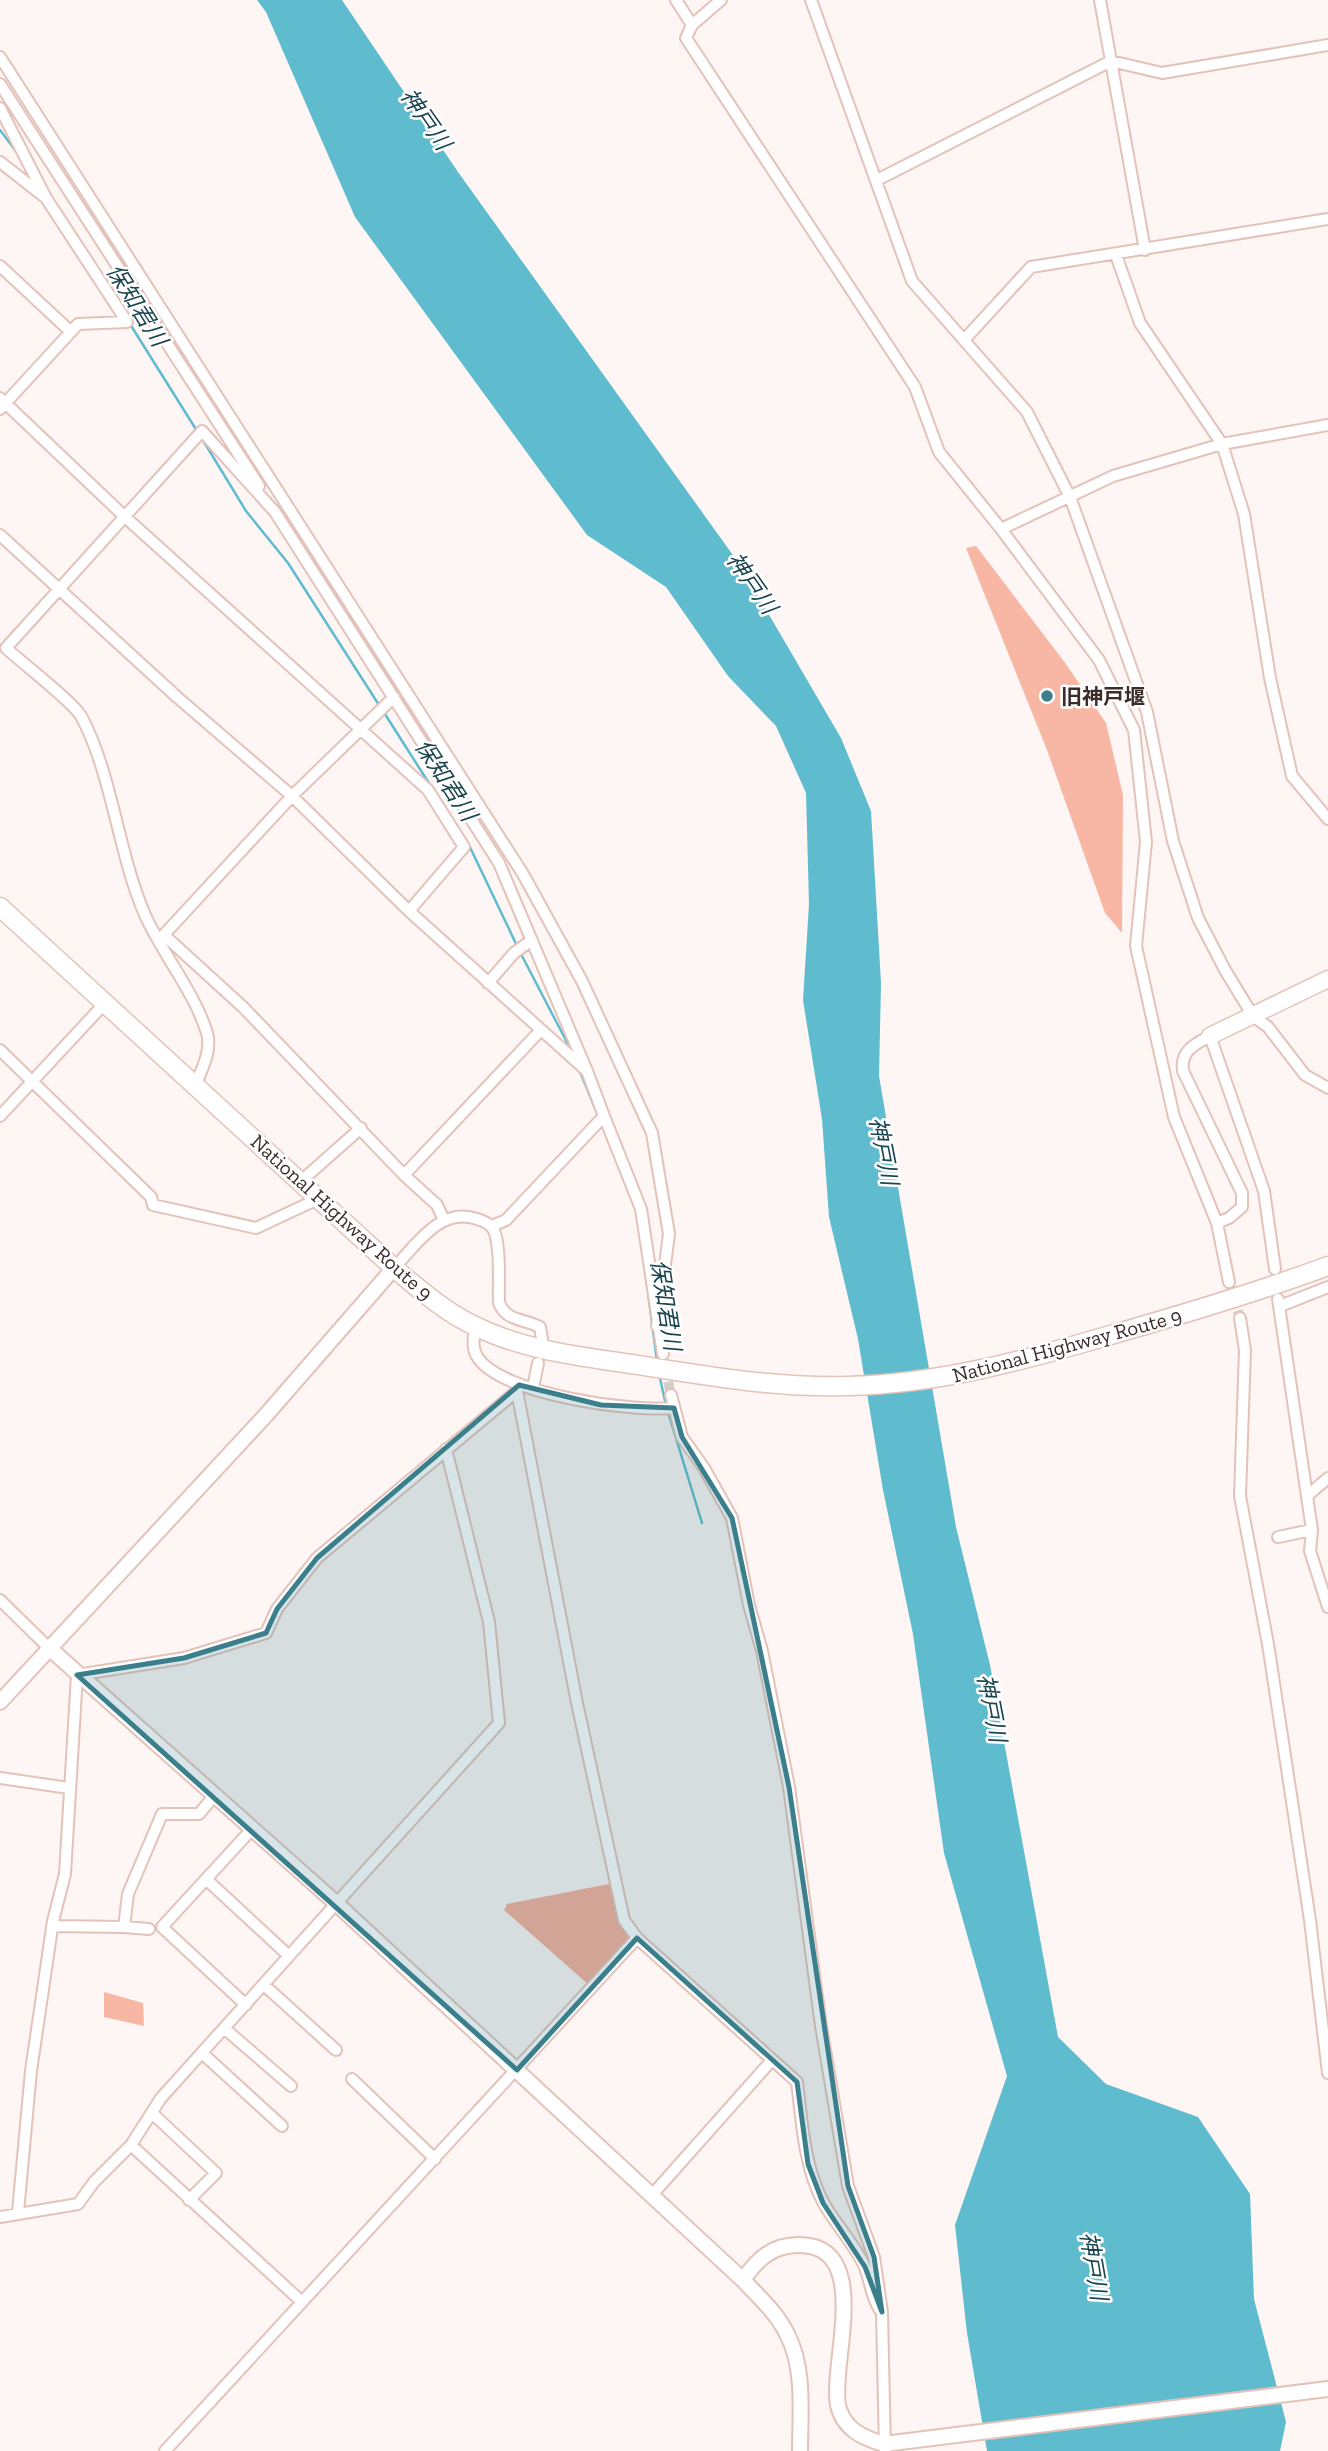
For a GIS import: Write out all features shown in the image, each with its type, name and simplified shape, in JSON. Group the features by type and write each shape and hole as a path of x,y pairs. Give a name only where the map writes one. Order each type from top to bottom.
{"highway":[{"name":"National Highway Route 9","path":"0,907 394,1268 448,1311 475,1326 519,1343 572,1355 740,1382 850,1386 951,1376 1024,1360 1183,1314 1328,1266"}],"main road":[{"path":"1210,1036 1328,979"}],"street":[{"path":"676,0 692,25"},
{"path":"721,0 692,25 686,38 915,387 939,452 1001,529 1099,660 1134,730 1146,842 1136,946 1174,1117 1217,1223 1229,1282"},
{"path":"811,0 912,281 1027,412 1070,497 1147,712 1173,841 1198,918 1253,1016 1268,1027 1306,1075 1328,1088"},
{"path":"1100,0 1145,250"},
{"path":"877,180 1111,61 1162,73 1328,45"},
{"path":"0,57 523,874 582,981 652,1133 669,1234 657,1326"},
{"path":"0,84 499,863 587,1071 641,1209 663,1354"},
{"path":"0,108 46,198 127,322 78,324 2,404 428,790 464,847 409,911"},
{"path":"0,162 46,198"},
{"path":"0,180 9,171"},
{"path":"964,340 1031,267 1328,219"},
{"path":"1116,255 1140,323 1222,444 1244,514 1270,678 1292,776 1328,819"},
{"path":"0,266 71,332"},
{"path":"1001,529 1113,476 1222,444 1328,425"},
{"path":"196,1084 207,1057 208,1036 161,938 144,914 125,859 102,775 80,714 6,648 202,431 275,512"},
{"path":"0,535 292,796 409,911 587,1071"},
{"path":"161,938 292,796 394,697"},
{"path":"161,938 244,1008 404,1175 437,1205 443,1219"},
{"path":"488,983 514,953 532,940"},
{"path":"0,1116 106,1003"},
{"path":"404,1175 540,1031"},
{"path":"1217,1223 1229,1218 1242,1207 1242,1193 1181,1063 1191,1046 1210,1036 1264,1191 1275,1269"},
{"path":"0,1050 151,1196 153,1205 256,1228 318,1199"},
{"path":"0,1702 48,1647 266,1415 394,1268 443,1219 465,1215 492,1226 506,1220 604,1116"},
{"path":"300,1182 361,1128"},
{"path":"492,1226 496,1237 499,1303 502,1310 510,1318 540,1326 542,1339"},
{"path":"1328,1287 1279,1302 1312,1530 1310,1551 1328,1607"},
{"path":"1240,1318 1245,1350 1240,1496 1268,1644 1296,1823 1328,2073"},
{"path":"475,1326 473,1347 477,1357 518,1388 533,1388 601,1405 648,1410 674,1408"},
{"path":"533,1388 538,1363"},
{"path":"77,1675 184,1658 266,1633 277,1609 317,1558 518,1388"},
{"path":"518,1388 577,1703 624,1920 637,1938 797,2082 808,2164 823,2203 848,2237 865,2267 871,2297 882,2312"},
{"path":"671,1395 682,1437 704,1468 732,1518 789,1787 821,2026 848,2186 874,2256 882,2312 885,2448"},
{"path":"0,2217 78,2204 94,2182 131,2145 162,2098 499,1723 489,1622 446,1449"},
{"path":"1307,1496 1328,1478"},
{"path":"1278,1537 1312,1530"},
{"path":"0,1600 77,1675 337,1904 743,2280 775,2315 789,2337 797,2366 800,2451"},
{"path":"18,2212 31,2071 52,1926 65,1874 77,1675"},
{"path":"0,1778 69,1788"},
{"path":"124,1927 128,1894 162,1814 199,1814 214,1796"},
{"path":"246,2005 162,1927 252,1829"},
{"path":"206,1879 289,1956"},
{"path":"52,1926 149,1929"},
{"path":"165,2451 637,1938"},
{"path":"264,1985 336,2050"},
{"path":"224,2028 291,2086"},
{"path":"202,2053 282,2126"},
{"path":"652,2195 772,2060"},
{"path":"352,2079 435,2159"},
{"path":"152,2113 216,2173 189,2200"},
{"path":"131,2145 302,2302"},
{"path":"743,2280 754,2264 780,2245 808,2245 827,2255 841,2275 844,2296 838,2404 846,2423 862,2438 885,2448 1328,2389"}],"highlighted area":[{"path":"519,1385 601,1405 674,1408 682,1437 732,1518 789,1787 848,2186 874,2257 882,2312 865,2267 823,2203 808,2164 797,2082 637,1938 517,2070 77,1675 184,1658 266,1633 277,1609 317,1558"}],"shaded area":[{"path":"976,546 1066,664 1106,723 1123,795 1122,933 1105,913 1047,750 966,548"},
{"path":"609,1884 619,1921 630,1937 589,1985 504,1910 507,1904"},
{"path":"104,1992 143,2003 144,2026 104,2017"}],"water":[{"name":"神戸川","path":"257,0 342,0 458,172 740,565 841,738 871,811 881,983 879,1076 956,1527 990,1665 1058,2037 1106,2084 1198,2117 1250,2194 1254,2299 1286,2422 1280,2451 987,2451 967,2333 955,2225 1007,2076 944,1853 913,1634 883,1490 858,1339 829,1217 822,1119 803,1000 809,904 806,793 776,726 728,676 666,587 587,535 355,217 266,12"}],"waterway":[{"name":"保知君川","path":"0,130 21,158"},
{"name":"保知君川","path":"130,324 197,431"},
{"name":"保知君川","path":"201,437 246,511 288,563 379,705"},
{"name":"保知君川","path":"383,711 432,788"},
{"name":"保知君川","path":"468,843 518,948"},
{"name":"保知君川","path":"521,954 571,1050"},
{"name":"保知君川","path":"579,1069 599,1118"},
{"name":"保知君川","path":"646,1277 657,1361"},
{"name":"保知君川","path":"659,1374 666,1405"},
{"name":"保知君川","path":"668,1412 702,1523"}],"tunnel":[{"path":"1229,1282 1240,1318"},
{"path":"665,1367 671,1395"}],"place":[{"name":"旧神戸堰","path":"1047,696"}]}
